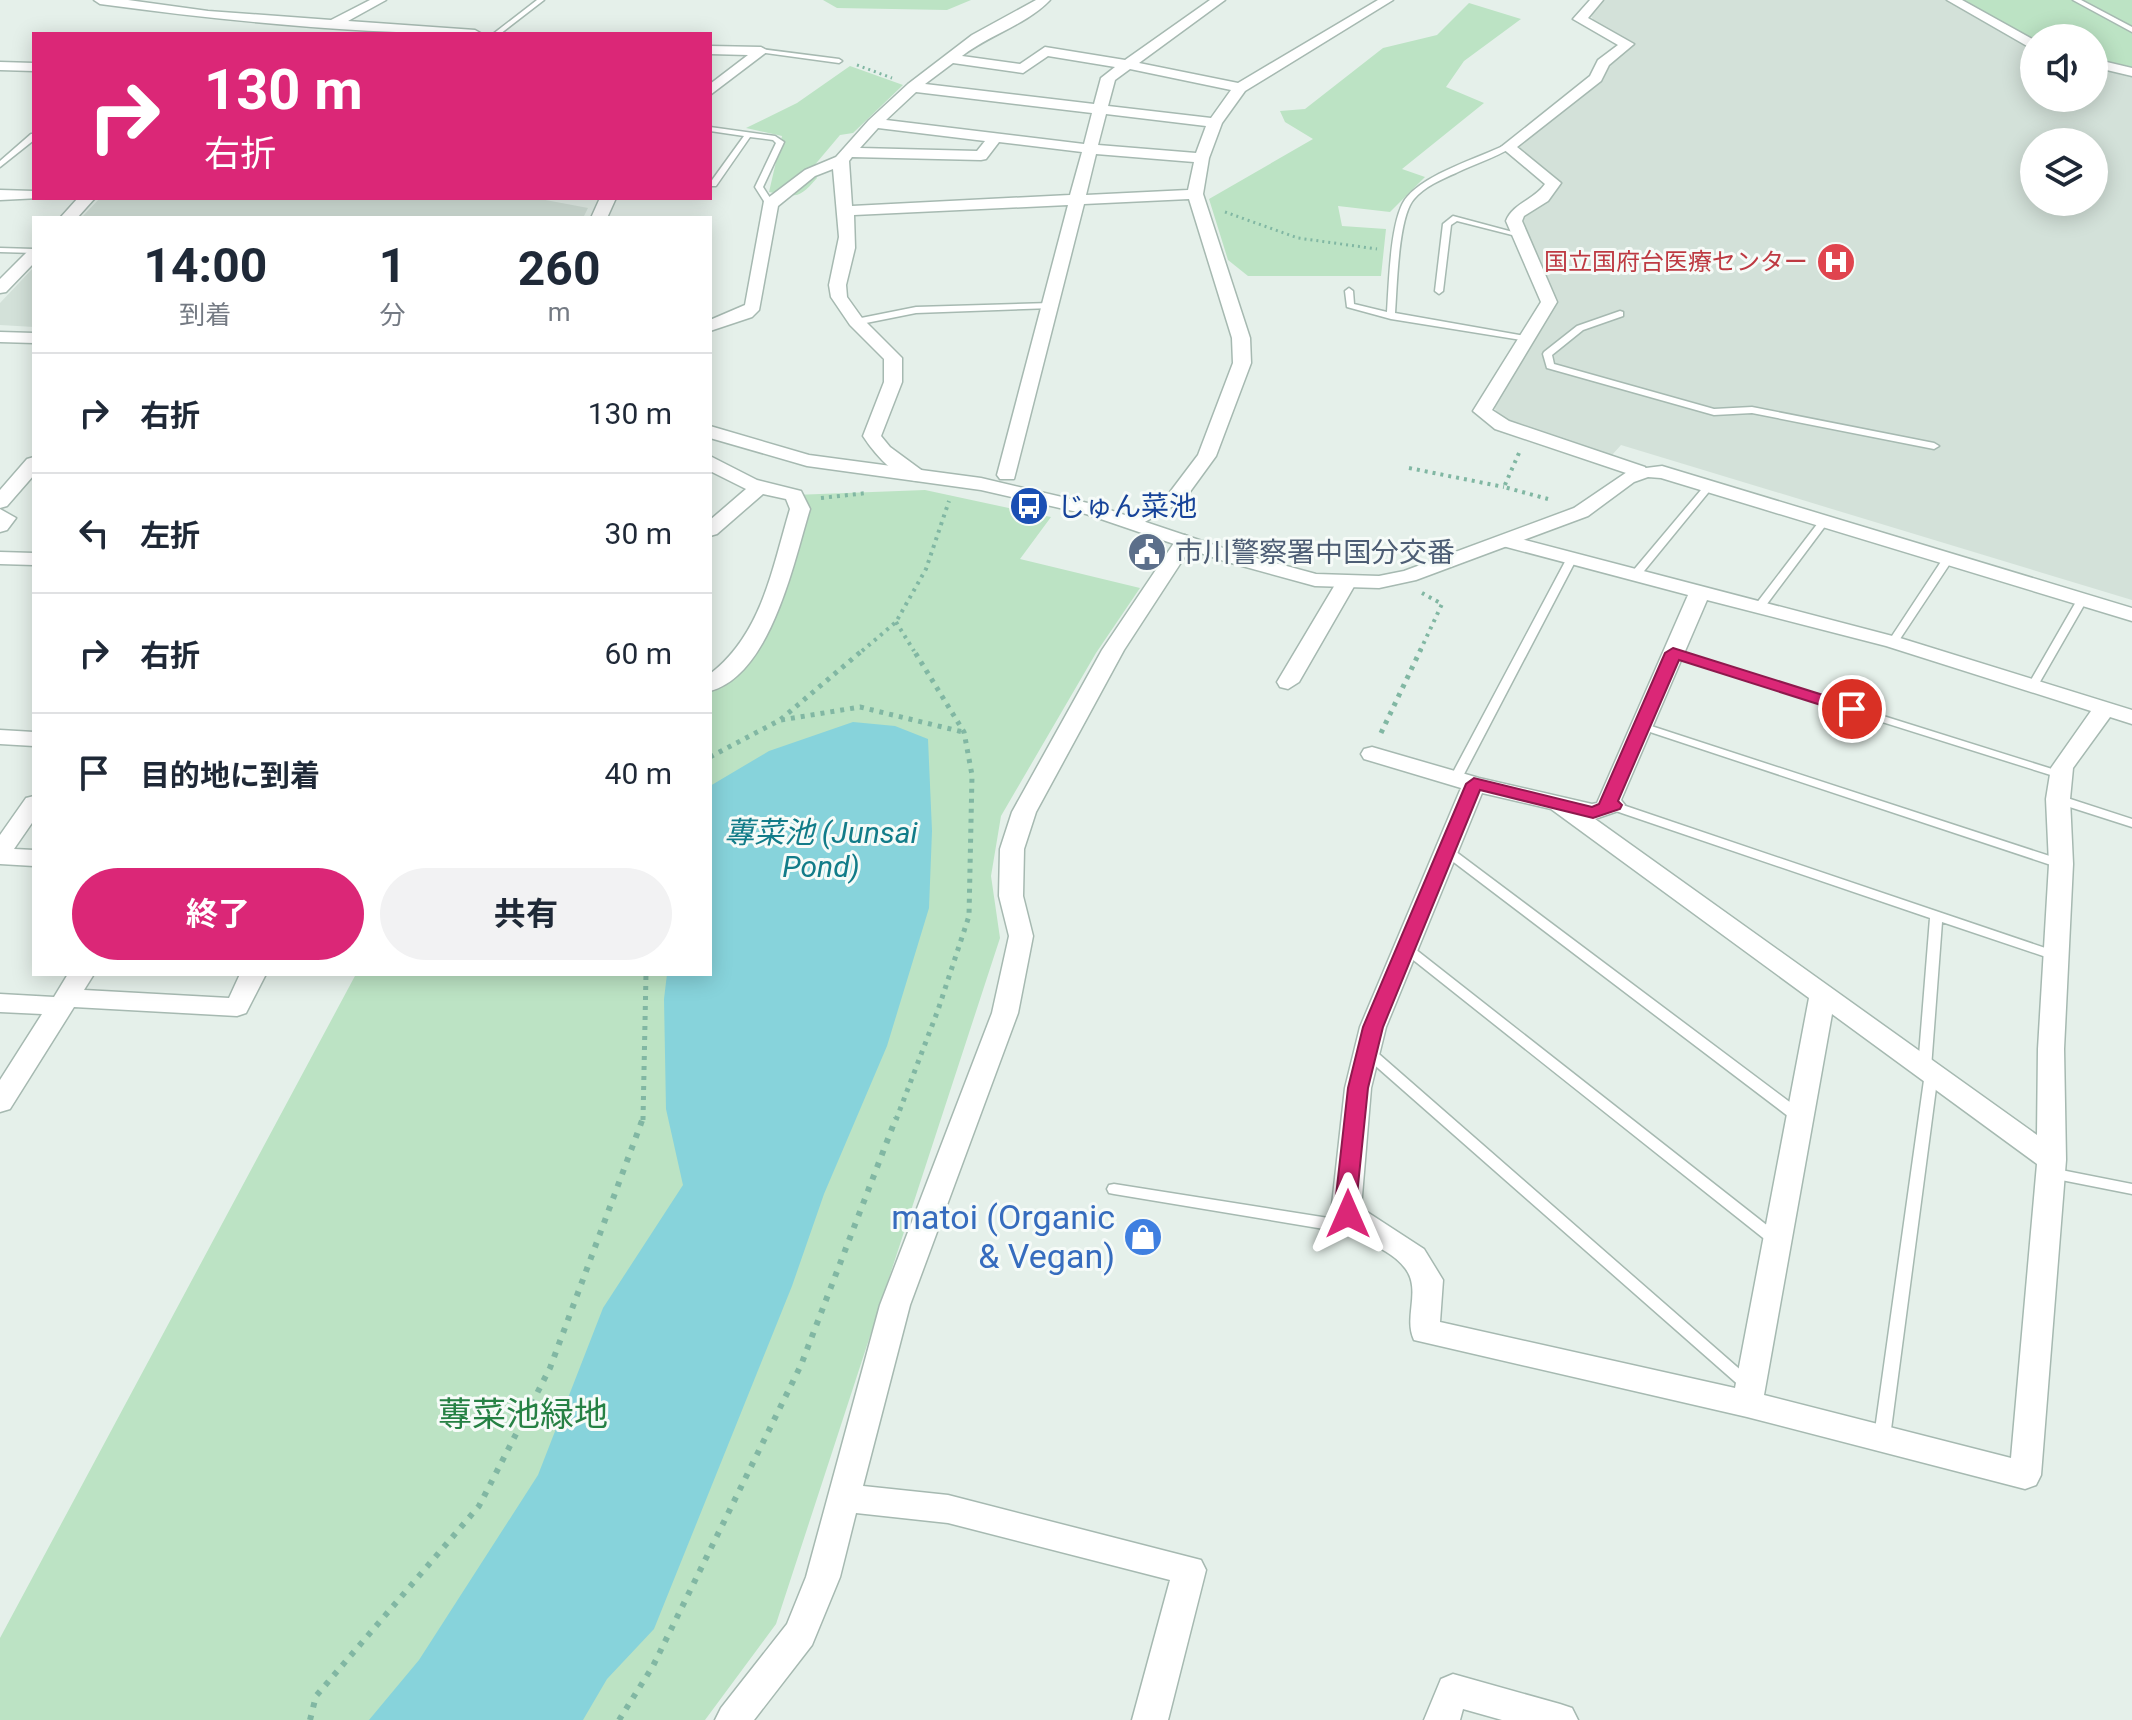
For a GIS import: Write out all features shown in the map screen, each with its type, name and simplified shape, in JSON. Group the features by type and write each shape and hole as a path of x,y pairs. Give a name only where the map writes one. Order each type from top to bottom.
{"street":[{"path":"100,0 208,15 448,32"},
{"path":"317,32 380,0"},
{"path":"712,325 746,313 753,306 770,204 810,173 844,156 874,123 915,86 977,38 1025,14 1044,0"},
{"path":"1007,475 1108,78 1219,0"},
{"path":"1134,522 1177,496 1207,456 1242,363 1241,338 1197,201 1202,158 1215,123 1240,88 1387,0"},
{"path":"1597,0 1580,19 1627,44 1603,63 1596,78 1508,147 1553,183 1543,198 1517,213 1514,221 1549,302 1482,411 1502,425 1638,471 1662,472 2132,615"},
{"path":"1953,0 2020,38"},
{"path":"712,50 761,51"},
{"path":"712,89 761,51"},
{"path":"951,59 1023,69 1045,51 1240,88"},
{"path":"0,66 32,67"},
{"path":"2108,66 2132,72"},
{"path":"915,86 1215,123"},
{"path":"874,123 1091,149 1202,158"},
{"path":"844,156 981,156 995,137"},
{"path":"844,156 847,252 838,276 838,295 856,322 893,358 893,382 872,436 910,476"},
{"path":"0,195 32,196"},
{"path":"847,211 1077,198 1197,201"},
{"path":"70,216 85,200"},
{"path":"0,288 32,254"},
{"path":"0,337 32,338"},
{"path":"712,433 807,460 1002,488 1134,522 1286,573 1346,583 1396,579 1506,541 1581,512 1604,497 1626,476 1638,471"},
{"path":"712,464 758,489 794,495 800,509 765,623 736,664 712,682"},
{"path":"0,502 32,465"},
{"path":"712,528 758,489"},
{"path":"0,515 6,518 0,526"},
{"path":"733,1720 800,1634 823,1577 895,1305 1005,1013 1021,936 1011,896 1012,849 1024,812 1113,650 1185,541"},
{"path":"1506,541 1893,642 2132,717"},
{"path":"0,558 32,559"},
{"path":"1288,682 1346,583"},
{"path":"1372,754 1465,781 1593,812 1611,804 1700,591"},
{"path":"1465,781 1447,851 1373,1027 1358,1088 1346,1205 1348,1214 1414,1257 1428,1280 1425,1331 1748,1395 1882,1437 2025,1475 2052,1166 2050,1109 2061,864 2060,787 2062,768 2105,708"},
{"path":"0,737 32,739"},
{"path":"1560,805 1928,1071 2052,1166"},
{"path":"32,806 0,854 32,858"},
{"path":"0,1102 80,976"},
{"path":"0,1003 237,1007 252,976"},
{"path":"1748,1395 1823,994"},
{"path":"844,1498 948,1509 1189,1570 1150,1720"},
{"path":"1442,1720 1453,1690 1560,1720"}],"lane":[{"path":"499,32 541,0"},
{"path":"2076,0 2132,30"},
{"path":"761,51 839,61"},
{"path":"712,129 775,138 780,142 759,187 770,204"},
{"path":"713,184 748,135"},
{"path":"0,165 32,138"},
{"path":"1391,316 1402,216 1408,199 1439,179 1508,147"},
{"path":"1439,291 1447,224 1456,218 1520,235"},
{"path":"0,250 32,252"},
{"path":"1349,291 1350,305 1391,316 1525,339"},
{"path":"856,322 916,310 1050,306"},
{"path":"1620,314 1580,328 1547,354 1550,366 1714,412 1752,410 1934,446"},
{"path":"1636,574 1709,486"},
{"path":"1760,606 1824,521"},
{"path":"1465,781 1572,558"},
{"path":"1893,642 1948,559"},
{"path":"2032,687 2082,600"},
{"path":"1673,653 2060,787 2132,823"},
{"path":"1642,726 2061,864"},
{"path":"1611,804 2056,956"},
{"path":"1447,851 1800,1118"},
{"path":"1882,1437 1928,1071 1936,917"},
{"path":"1406,948 1777,1242"},
{"path":"1367,1051 1748,1395"},
{"path":"2052,1166 2132,1189"},
{"path":"1114,1189 1371,1230"}],"path":[{"path":"839,61 915,86"},
{"path":"1197,201 1298,238 1398,251"},
{"path":"1504,487 1527,434"},
{"path":"1409,468 1504,487 1566,504 1581,512"},
{"path":"794,495 818,498 871,492 910,476"},
{"path":"712,756 780,720 896,622 926,569 956,481"},
{"path":"1372,754 1442,604 1396,579"},
{"path":"619,1720 653,1666 801,1365 938,1010 969,916 972,775 964,732 896,622"},
{"path":"780,720 860,707 964,732"},
{"path":"310,1720 316,1696 479,1506 550,1368 643,1123 646,976"}],"shaded area":[{"name":"国立国府台医療センター","path":"1603,0 1948,0 2020,43 2020,112 2108,112 2108,70 2132,76 2132,600 1621,445 1612,455 1513,426 1498,416 1494,406 1557,302 1522,222 1525,214 1548,200 1559,187 1559,181 1513,148 1603,80 1609,61 1633,42 1595,23 1591,16"},
{"path":"98,200 546,200 588,208 584,216 83,216"},
{"path":"32,269 32,327 0,325 0,303"}],"green space":[{"path":"823,0 971,0 947,10 837,8"},
{"path":"1961,0 2132,0 2132,68 2108,62 2108,24 2020,24 2020,32"},
{"path":"1469,3 1521,19 1464,61 1446,87 1484,103 1402,169 1425,177 1390,212 1338,206 1342,226 1386,229 1381,276 1248,276 1228,260 1209,199 1313,139 1285,122 1280,111 1305,109 1383,48 1437,35"},
{"path":"850,66 903,85 853,133 840,135 813,167 817,178 805,190 791,196 769,192 782,136 746,128 797,103"},
{"name":"蓴菜池緑地","path":"925,490 1051,517 1020,559 1140,588 1096,653 1001,816 991,876 1000,938 776,1624 705,1720 0,1720 0,1638 355,976 712,976 712,682 736,664 800,510 794,495"}],"water":[{"name":"蓴菜池 (Junsai Pond)","path":"853,722 895,726 928,739 932,831 929,908 887,1046 824,1194 792,1286 654,1629 607,1679 583,1720 369,1720 419,1660 538,1475 603,1308 683,1185 666,1109 664,999 667,976 712,976 712,785 769,751"}],"place":[{"name":"国立国府台医療センター","path":"1836,262"},
{"name":"じゅん菜池","path":"1029,506"},
{"name":"市川警察署中国分交番","path":"1147,552"},
{"name":"matoi (Organic & Vegan)","path":"1143,1237"}],"route":[{"path":"1348,1214 1346,1205 1358,1088 1373,1027 1474,784 1593,812 1613,805 1608,804 1673,653 1852,709"}]}
